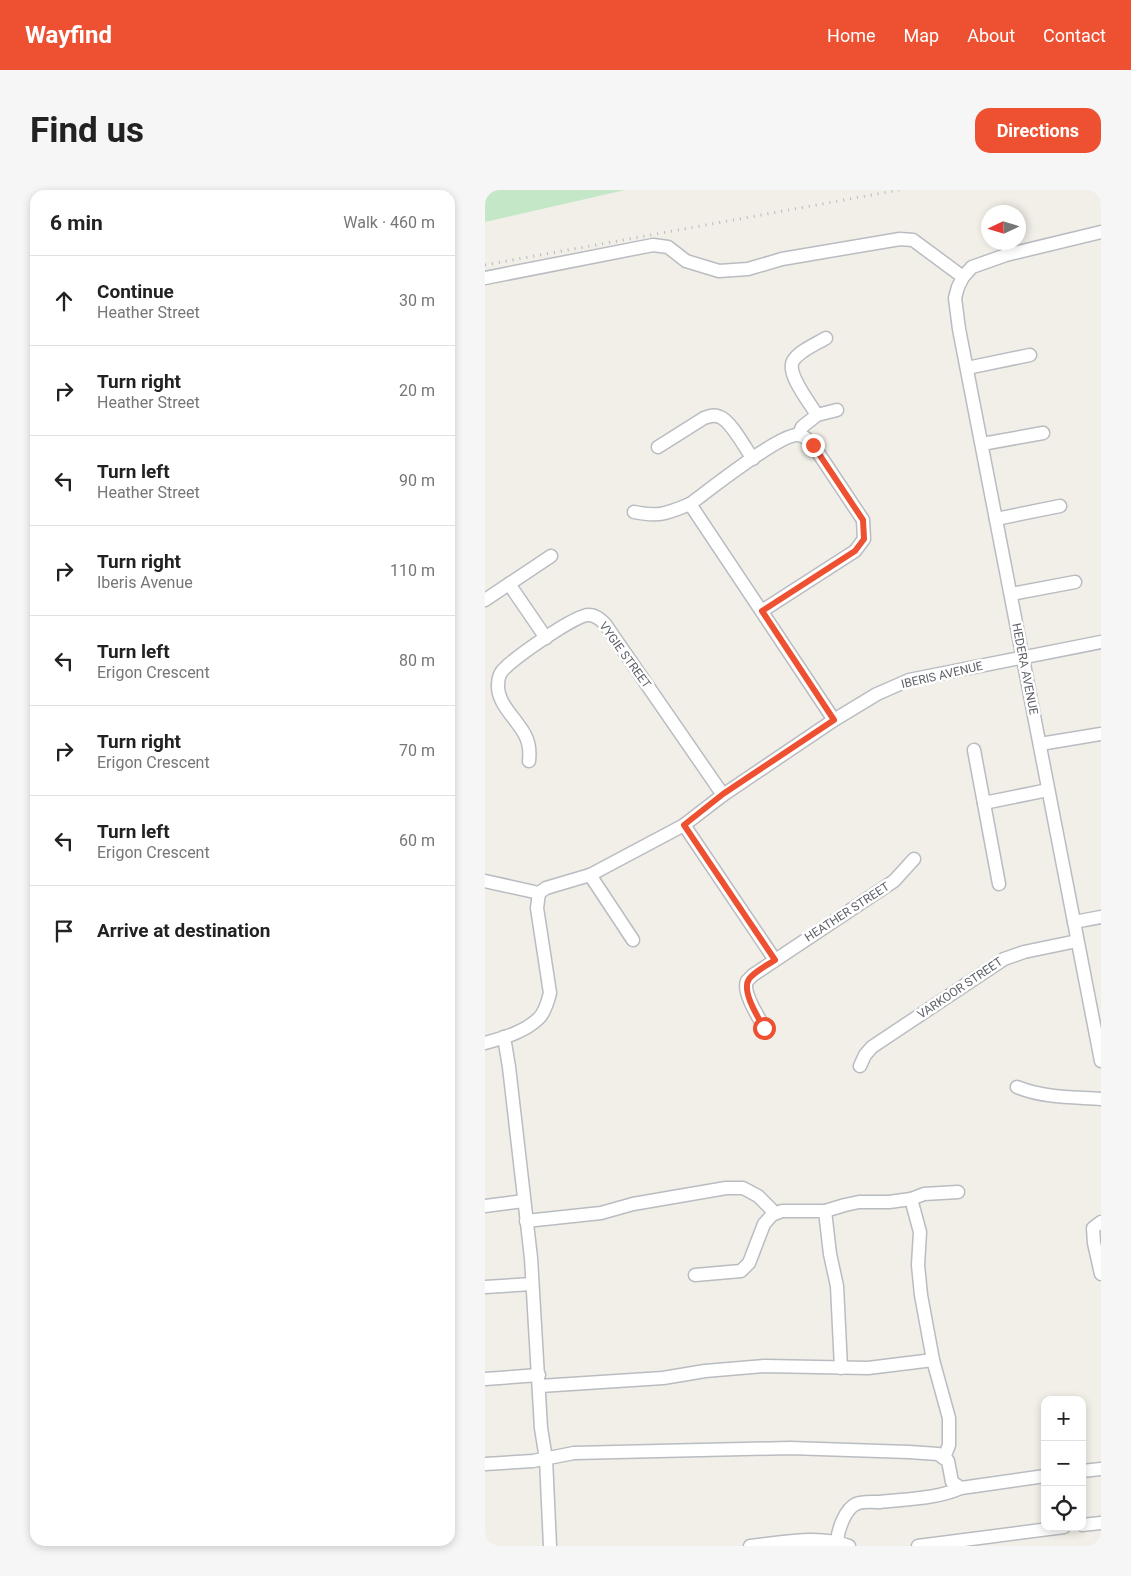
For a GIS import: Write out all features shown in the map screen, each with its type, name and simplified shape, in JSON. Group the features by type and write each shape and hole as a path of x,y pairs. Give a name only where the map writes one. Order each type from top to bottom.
{"street":[{"path":"485,278 653,245 668,247 686,261 719,271 748,269 782,259 900,239 913,240 963,277 972,267 985,262 1101,232"},
{"name":"HEDERA AVENUE","path":"963,277 957,287 955,298 959,329 1101,1061"},
{"path":"817,415 794,378 792,366 794,360 800,354 826,338"},
{"path":"967,368 1030,355"},
{"path":"799,434 802,427 817,415 837,410"},
{"path":"658,447 712,415 720,417 727,422 753,459"},
{"path":"982,444 1043,433"},
{"path":"634,512 652,516 666,514 690,504 789,436 799,434 807,438 863,520 864,539 855,551 762,611"},
{"path":"690,504 834,720"},
{"path":"996,519 1060,506"},
{"path":"485,600 551,556"},
{"path":"1011,594 1075,582"},
{"path":"509,584 546,638"},
{"name":"VYGIE STREET","path":"529,761 530,748 525,735 502,700 498,683 504,668 580,616 588,614 600,619 723,794"},
{"name":"IBERIS AVENUE","path":"539,893 546,888 591,875 684,825 723,794 834,720 877,694 909,680 1101,642"},
{"path":"1040,744 1101,734"},
{"path":"974,750 999,884"},
{"path":"984,803 1048,790"},
{"path":"684,825 775,960"},
{"name":"HEATHER STREET","path":"764,1028 746,987 747,981 775,960 894,881 914,858"},
{"path":"591,875 633,940"},
{"path":"485,882 539,893 537,908 550,993 546,1006 539,1018 523,1030 485,1043"},
{"path":"1074,922 1101,918"},
{"name":"VARKOOR STREET","path":"860,1066 865,1055 872,1047 1004,959 1024,952 1077,941"},
{"path":"504,1038 509,1067 533,1284 540,1380 541,1428 546,1459 550,1546"},
{"path":"1017,1088 1032,1094 1047,1096 1101,1099"},
{"path":"527,1220 601,1213 633,1204 726,1188 743,1188 758,1196 775,1213"},
{"path":"695,1275 741,1271 749,1263 764,1224 775,1213 782,1211 825,1211 859,1202 889,1202 911,1199 923,1194 957,1192"},
{"path":"911,1199 919,1232 918,1264 921,1295 933,1360 949,1418 949,1444 944,1458"},
{"path":"485,1206 524,1201"},
{"path":"825,1211 830,1254 837,1286 841,1368"},
{"path":"1101,1222 1093,1228 1094,1243 1101,1274"},
{"path":"485,1287 533,1284"},
{"path":"485,1379 663,1378 705,1371 765,1366 868,1368 933,1360"},
{"path":"485,1464 533,1462 574,1452 790,1448 909,1452 938,1454 944,1458 948,1461 952,1482 961,1488"},
{"path":"1086,1471 1101,1469"},
{"path":"837,1541 838,1533 848,1512 856,1504 918,1498 949,1493 961,1488 1041,1477"},
{"path":"1086,1525 1101,1523"},
{"path":"918,1546 1041,1530"},
{"path":"750,1546 822,1540 837,1541 849,1546"}],"green space":[{"path":"485,190 625,190 485,222"}],"railway":[{"path":"485,265 899,190"}],"route":[{"path":"764,1028 746,987 747,981 753,975 775,960 684,825 723,794 834,720 762,611 855,551 864,539 863,520 813,445"}]}
